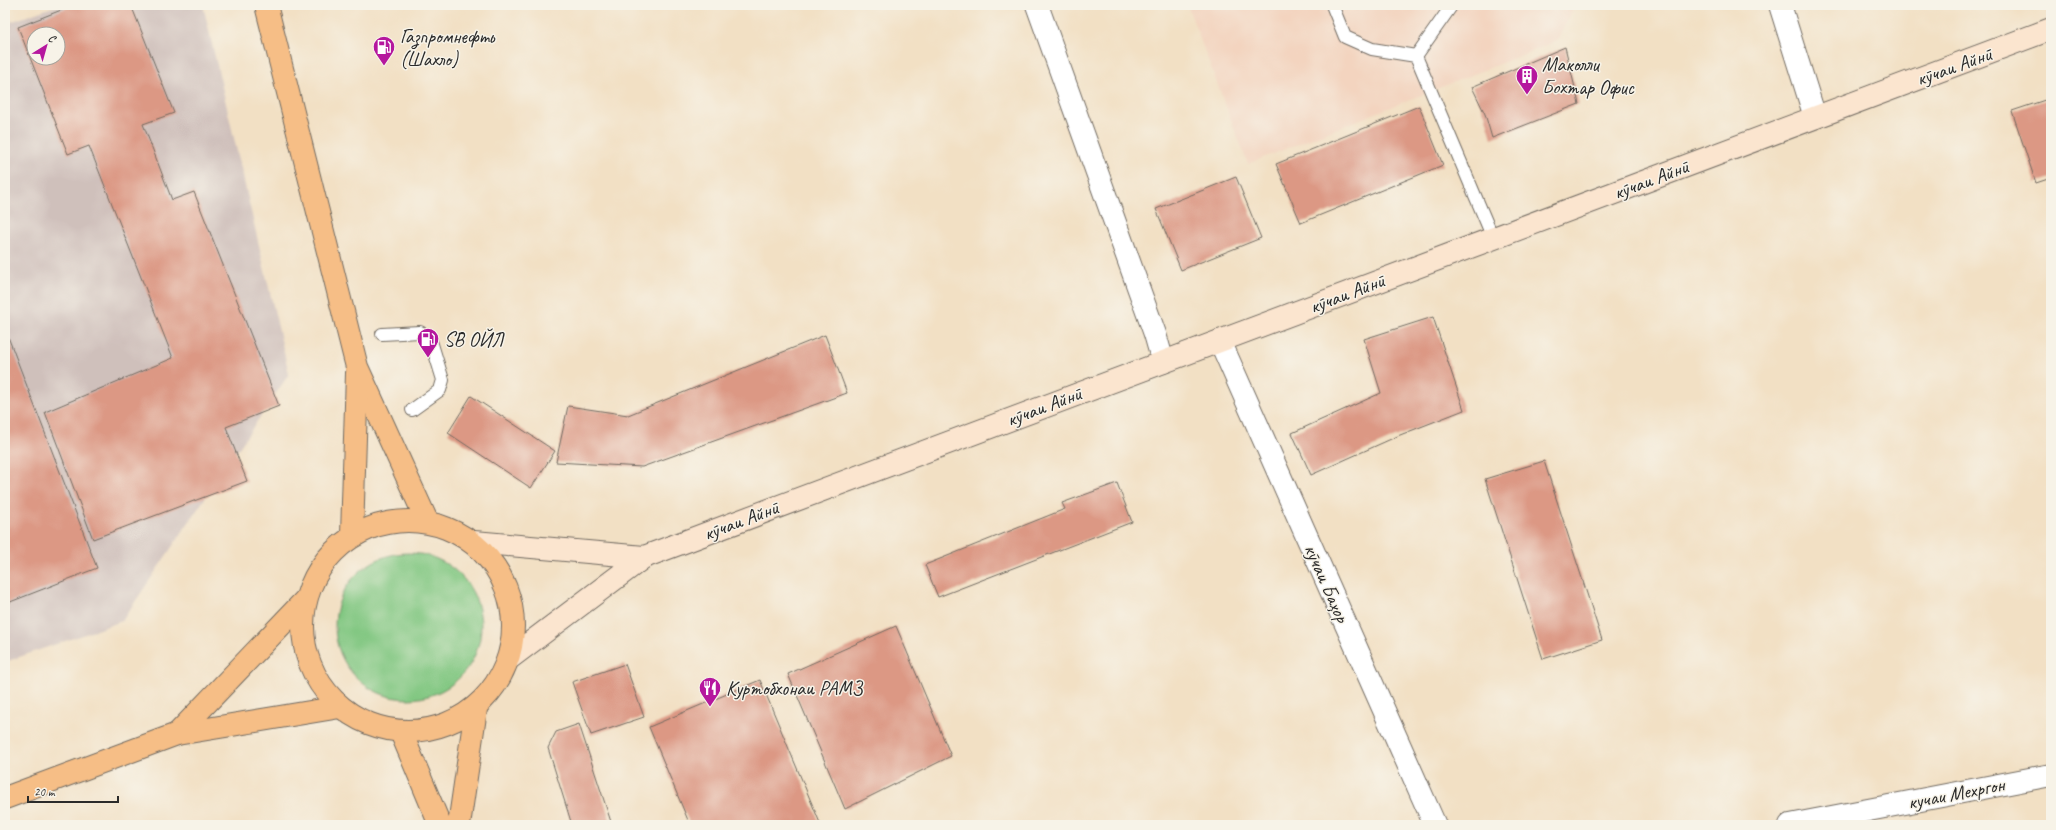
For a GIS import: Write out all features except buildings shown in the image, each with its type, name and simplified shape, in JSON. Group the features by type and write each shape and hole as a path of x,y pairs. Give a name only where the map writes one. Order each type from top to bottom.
{"main road":[{"path":"266,5 357,367 427,521"},
{"name":"кӯчаи Айнӣ","path":"510,658 644,557 2051,29"},
{"path":"352,535 357,367"},
{"path":"177,734 304,601 322,563 352,535 388,521 427,521 452,529 474,542 510,595 510,658 497,686 476,709 440,728 401,732 368,724 340,707 307,659 304,601"},
{"name":"кӯчаи Айнӣ","path":"474,542 644,557"},
{"path":"5,798 177,734 340,707"},
{"path":"459,825 476,709"},
{"path":"401,732 440,825"}],"street":[{"path":"1037,5 1155,334 1163,362"},
{"path":"1780,5 1815,117"},
{"name":"кӯчаи Баҳор","path":"1220,341 1435,825"},
{"name":"кучаи Мехргон","path":"1790,825 2051,775"}],"lane":[{"path":"1332,5 1345,37 1372,48 1416,56"},
{"path":"1416,56 1452,5"},
{"path":"1416,56 1493,238"},
{"path":"382,334 420,332 431,341 443,380 442,385 440,390 412,410"}],"shaded area":[{"path":"58,5 203,5 289,374 122,621 5,662 5,24"},
{"path":"1187,5 1575,5 1557,41 1248,164"}],"green space":[{"path":"401,553 415,553 443,561 455,569 465,579 476,598 480,612 480,640 473,661 465,673 455,683 436,694 415,699 401,699 373,691 361,683 351,673 340,654 335,633 335,619 343,591 351,579 361,569 380,558"}],"place":[{"name":"Газпромнефть (Шахло)","path":"384,66"},
{"name":"Маколли Бохтар Офис","path":"1527,96"},
{"name":"SB ОЙЛ","path":"428,358"},
{"name":"Куртобхонаи РАМЗ","path":"710,708"}]}
